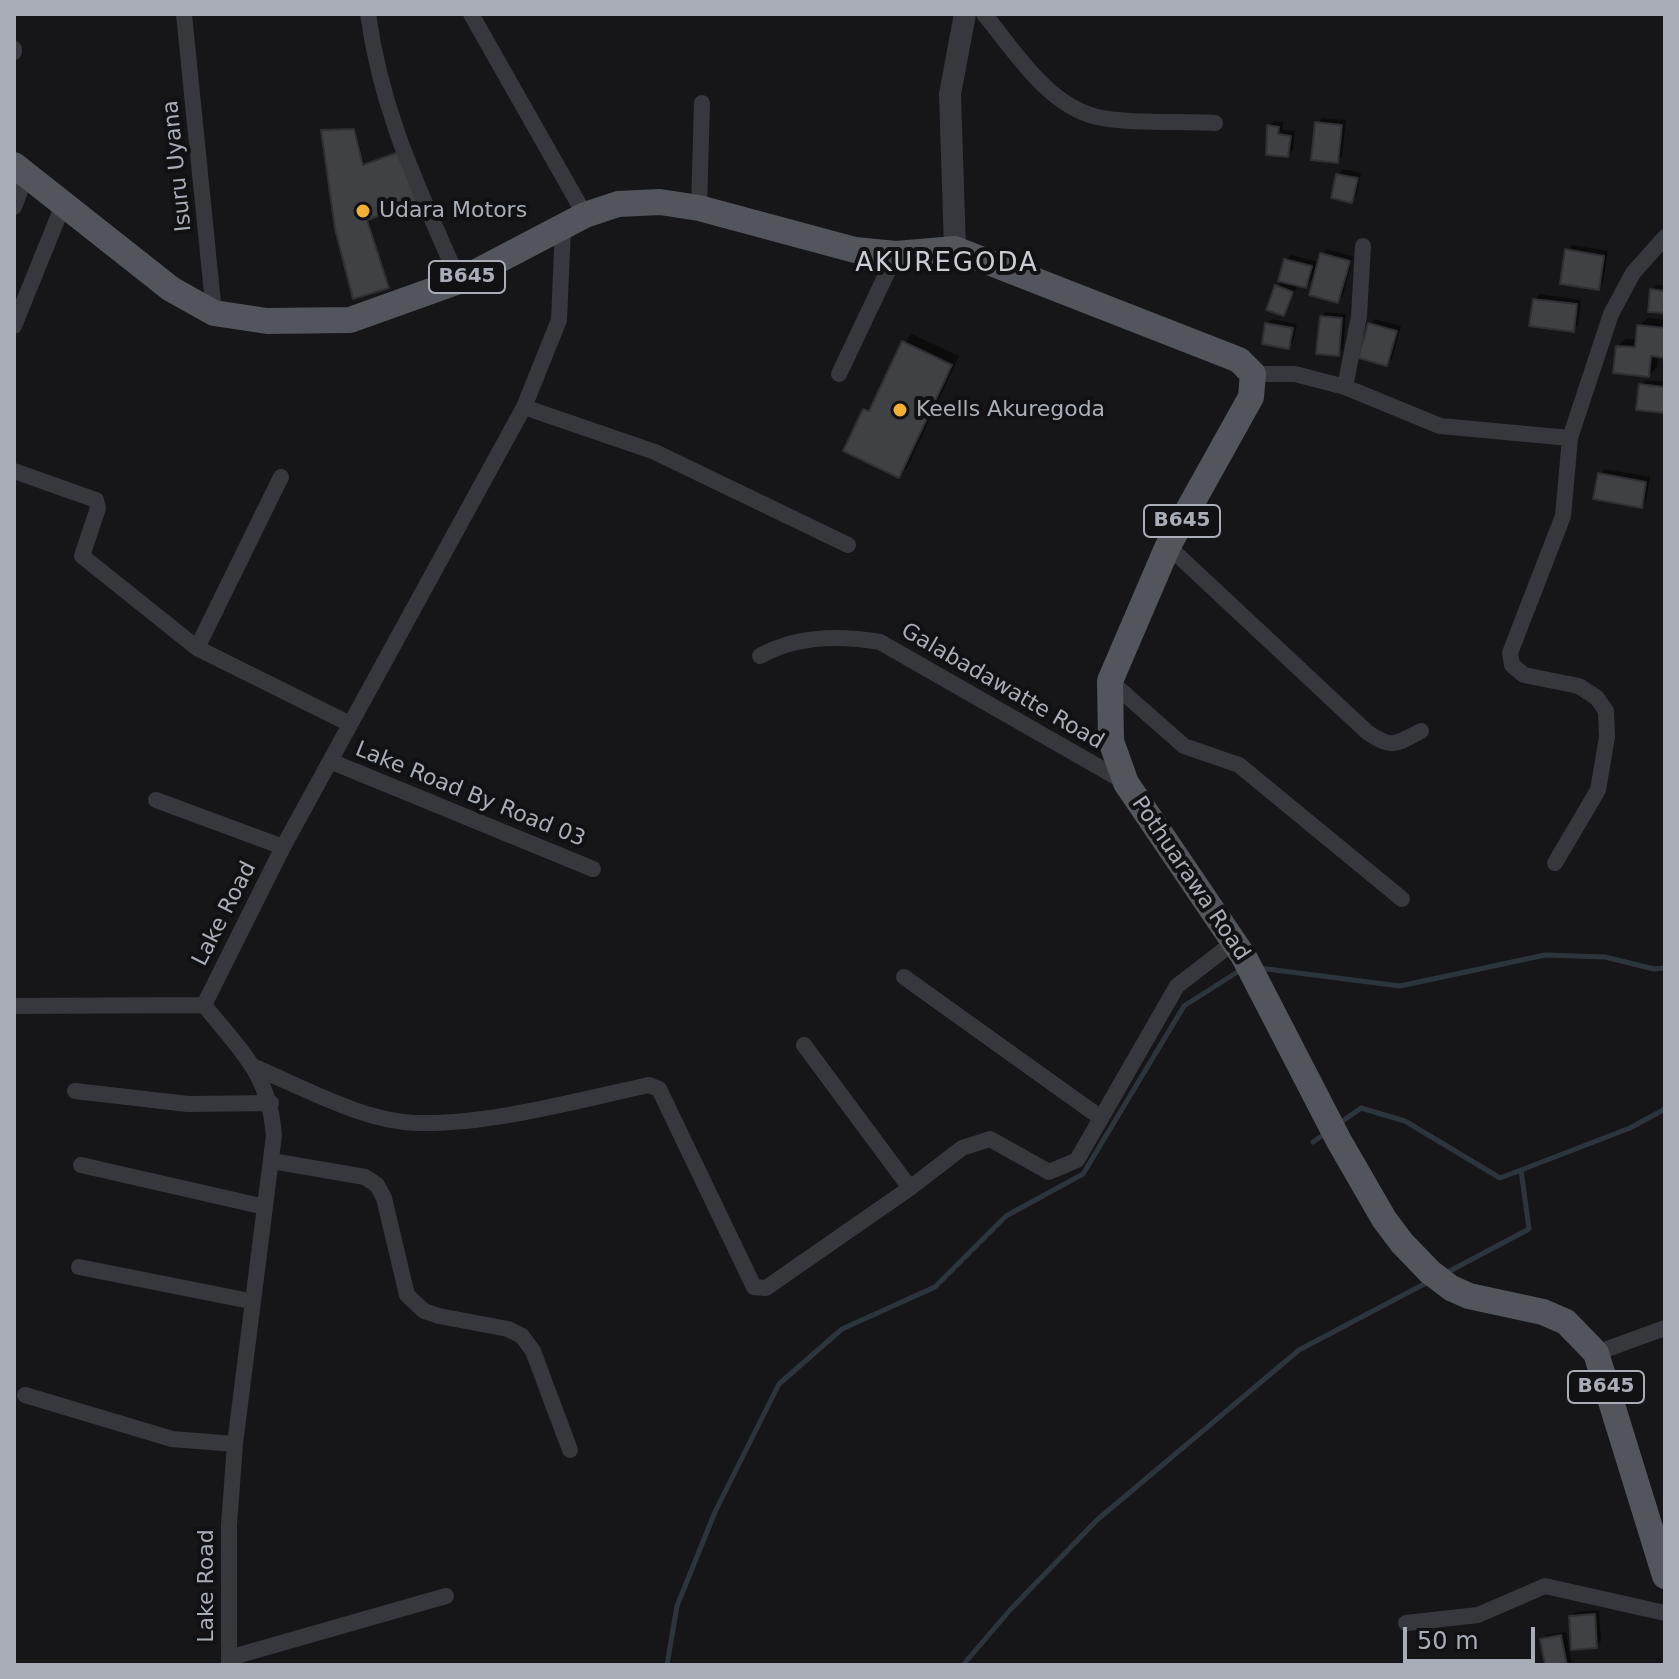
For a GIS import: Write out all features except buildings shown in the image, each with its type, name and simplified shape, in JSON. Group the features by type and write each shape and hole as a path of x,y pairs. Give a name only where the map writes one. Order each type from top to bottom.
{"main road":[{"name":"B645","path":"20,170 171,289 214,313 267,321 350,320 459,281 574,221 618,204 660,202 699,208 855,250 896,254 955,249 1239,360 1253,374"},
{"name":"Pothuarawa Road","path":"1253,374 1251,397 1168,546 1110,681 1111,741 1126,783 1264,992 1339,1141 1384,1219 1430,1272 1451,1288 1469,1296 1543,1312 1566,1322 1596,1353 1665,1576"}],"street":[{"name":"Isuru Uyana","path":"184,14 214,313"},
{"path":"368,14 376,72 397,137 459,281"},
{"path":"471,14 574,221"},
{"path":"955,249 950,94 965,14"},
{"path":"984,14 1041,82 1067,103 1097,117 1215,123"},
{"path":"699,208 702,103"},
{"path":"14,207 20,170"},
{"path":"14,326 63,205"},
{"name":"Lake Road","path":"229,1662 229,1525 235,1444 250,1301 272,1161 271,1103 254,1067 204,1005 283,847 524,407 559,320 574,221"},
{"path":"1555,863 1598,790 1607,737 1606,711 1597,698 1579,686 1524,675 1512,665 1510,653 1563,516 1570,438 1611,314 1633,273 1665,237"},
{"path":"1345,387 1359,316 1363,246"},
{"path":"839,374 896,254"},
{"path":"1253,374 1295,374 1345,387 1440,426 1570,438"},
{"path":"524,407 655,452 848,545"},
{"path":"14,471 96,500 98,508 82,556 197,648 350,724"},
{"path":"197,648 281,477"},
{"path":"1168,546 1367,732 1384,744 1396,744 1421,731"},
{"name":"Galabadawatte Road","path":"760,656 778,646 840,635 880,642 1126,783"},
{"path":"1110,681 1184,746 1239,765 1402,899"},
{"name":"Lake Road By Road 03","path":"330,761 593,869"},
{"path":"156,800 283,847"},
{"path":"254,1067 366,1112 420,1123 534,1111 649,1085 659,1089 754,1287 766,1288 962,1148 990,1139 1049,1172 1077,1160 1177,986 1239,950"},
{"path":"904,977 1101,1118"},
{"path":"15,1007 204,1005"},
{"path":"804,1045 910,1188"},
{"path":"75,1091 188,1104 271,1103"},
{"path":"272,1161 365,1177 377,1185 384,1198 407,1295 424,1311 508,1329 522,1336 533,1351 570,1450"},
{"path":"81,1165 265,1207"},
{"path":"79,1267 250,1301"},
{"path":"1596,1353 1665,1328"},
{"path":"25,1395 172,1439 235,1444"},
{"path":"1406,1623 1478,1615 1545,1586 1665,1613"},
{"path":"229,1662 446,1596"}],"waterway":[{"path":"1259,968 1400,986 1545,955 1605,957 1654,969 1665,968"},
{"path":"667,1665 677,1606 715,1512 779,1384 842,1329 935,1287 1006,1216 1083,1174 1184,1006 1242,969"},
{"path":"1340,1123 1361,1108 1405,1121 1500,1178 1521,1170"},
{"path":"1444,1274 1529,1229 1521,1170 1630,1128 1665,1109"},
{"path":"1313,1142 1326,1133"},
{"path":"963,1665 1010,1610 1097,1520 1299,1350 1428,1282"}],"place":[{"name":"Udara Motors","path":"363,211"},
{"name":"Keells Akuregoda","path":"900,410"}],"district":[{"name":"AKUREGODA","path":"947,264"}]}
